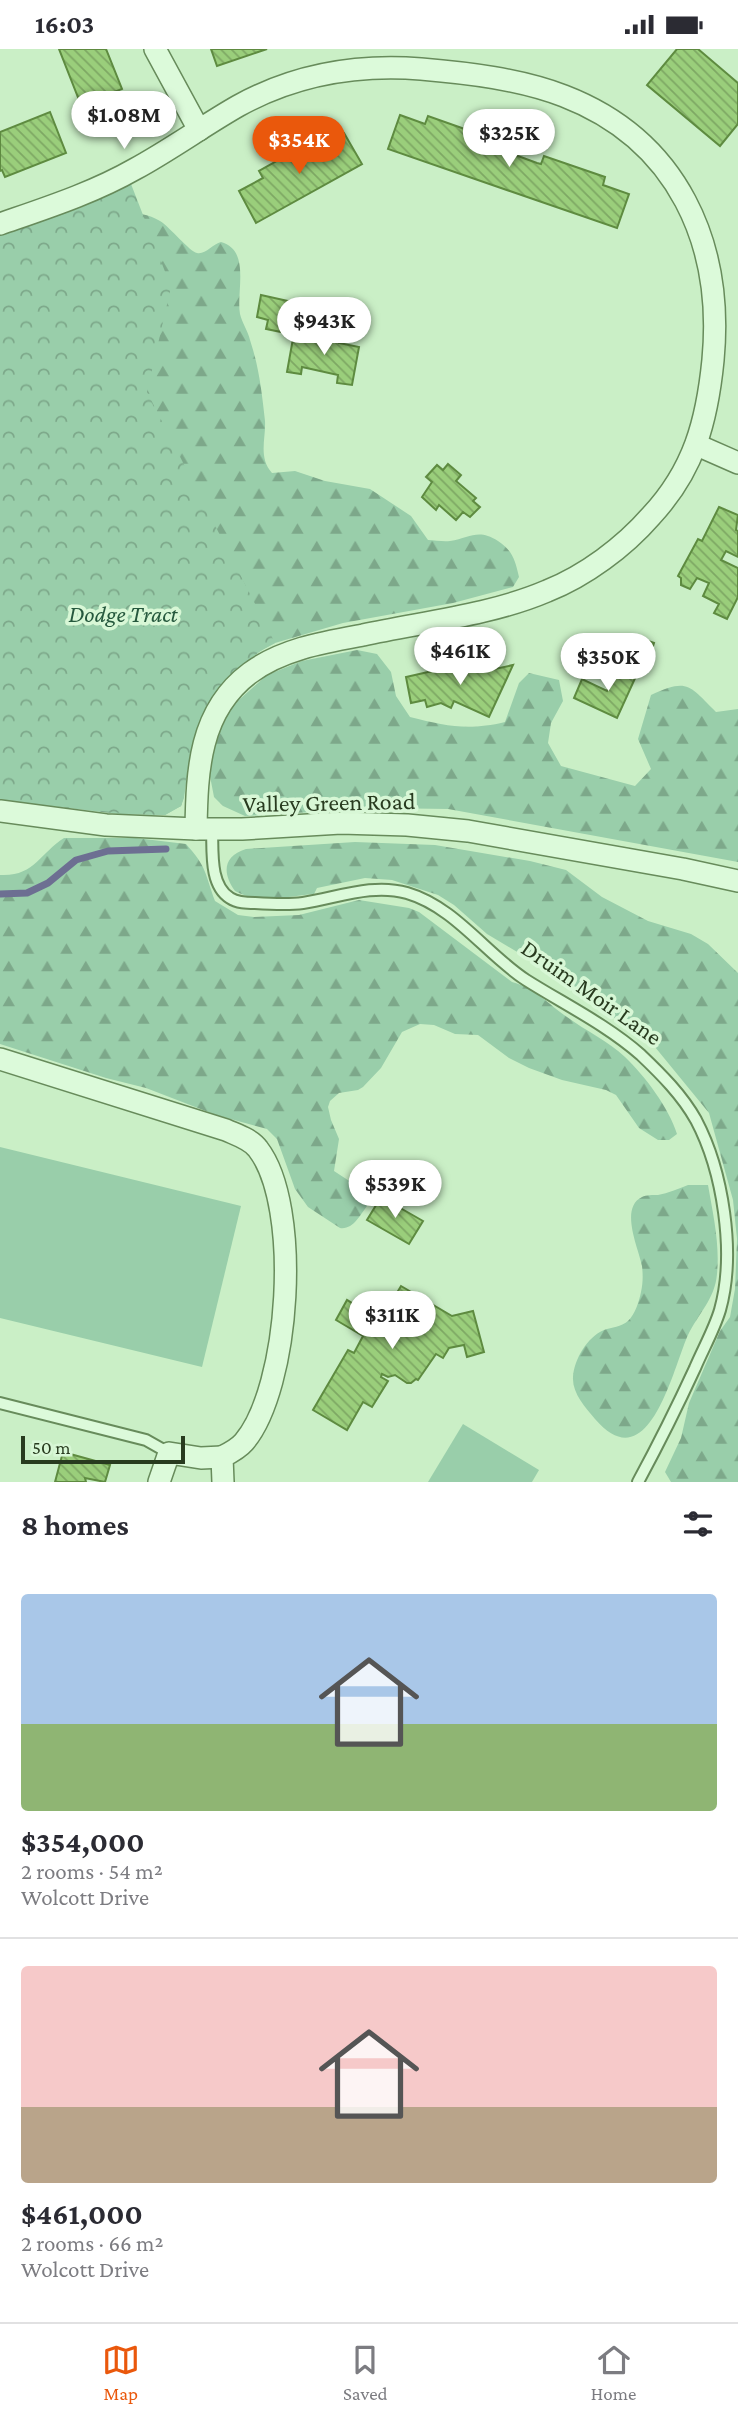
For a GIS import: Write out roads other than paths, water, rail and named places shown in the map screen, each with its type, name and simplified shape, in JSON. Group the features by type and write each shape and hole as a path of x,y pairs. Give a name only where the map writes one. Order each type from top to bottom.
{"street":[{"path":"155,49 199,130"},
{"path":"0,224 101,187 241,105 285,85 340,71 400,67 468,75 540,88 579,103 621,127 643,146 670,177 692,213 709,258 715,303 714,346 705,417 697,445 683,473 651,517 601,560 548,591 509,604 314,645 268,661 250,673 233,688 208,726 198,769 204,829"},
{"path":"697,445 738,463"},
{"name":"Valley Green Road","path":"0,811 106,825 204,829 354,823 407,825 468,831 738,881"},
{"path":"0,1059 226,1131 256,1145 270,1169 282,1223 286,1268 281,1339 265,1398 253,1431 242,1445 222,1457 201,1458 169,1453 159,1482"},
{"path":"222,1457 223,1482"}],"lane":[{"name":"Druim Moir Lane","path":"204,829 215,876 225,894 232,900 267,904 301,903 378,889 406,893 425,900 452,917 487,950 523,978 599,1024 639,1053 671,1085 694,1117 709,1147 720,1192 727,1244 726,1282 720,1311 661,1439 638,1482"},
{"path":"0,1403 146,1440 169,1453"}],"waterway":[{"path":"0,894 27,893 48,883 76,860 108,851 166,849"}],"park label":[{"name":"Dodge Tract","path":"123,613"}]}
